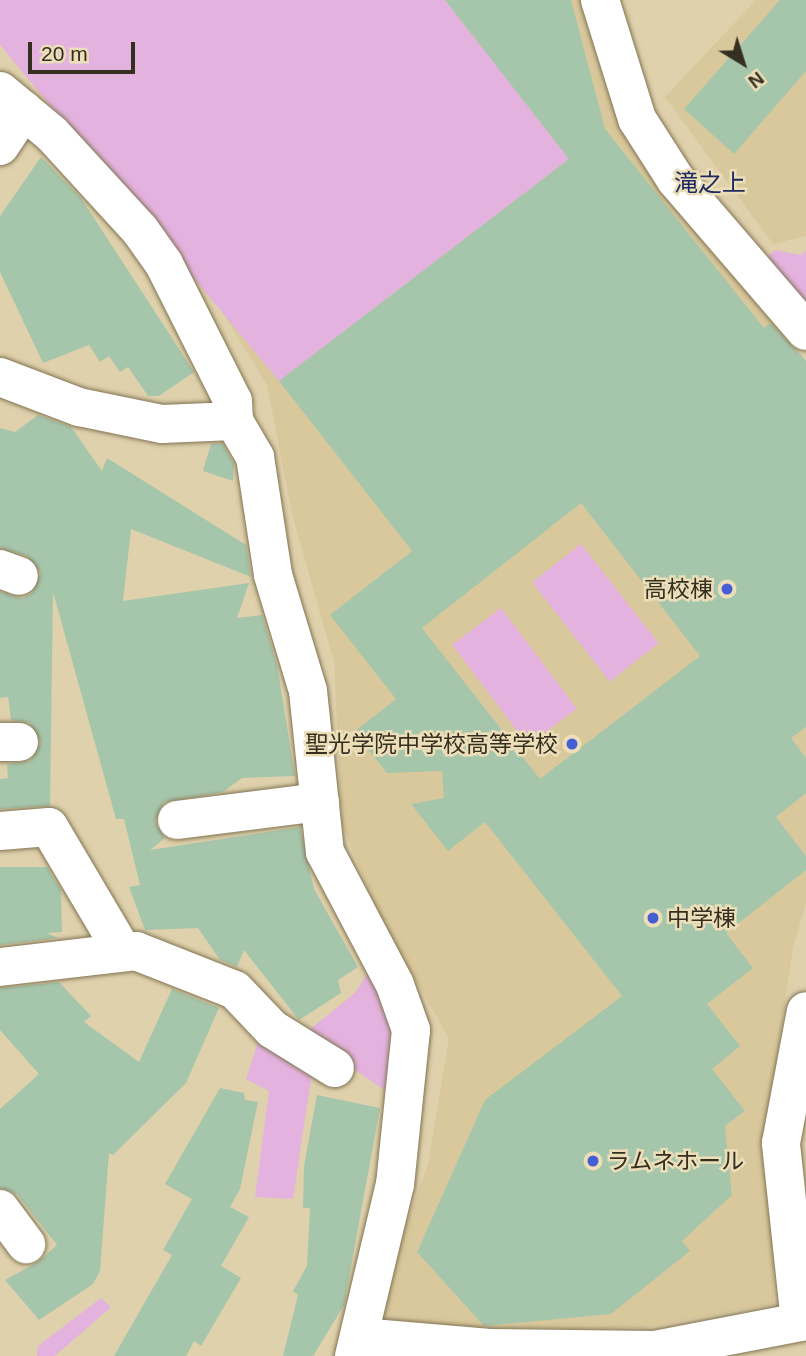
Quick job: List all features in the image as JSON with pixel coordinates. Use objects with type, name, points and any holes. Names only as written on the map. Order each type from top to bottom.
[{"type":"street","points":[[600,0],[637,119],[676,180],[806,331]]},
{"type":"street","points":[[0,146],[12,101],[108,195],[164,264],[233,401],[234,421],[255,457],[273,575],[308,691],[325,852],[395,985],[411,1030],[395,1184],[357,1346],[643,1353],[800,1322],[782,1143],[806,1011]]},
{"type":"street","points":[[0,377],[79,407],[162,424],[234,421]]},
{"type":"street","points":[[177,820],[320,802]]},
{"type":"street","points":[[0,831],[49,827],[123,952]]},
{"type":"street","points":[[0,967],[135,951],[235,990],[272,1029],[335,1068]]},
{"type":"street","points":[[782,1143],[791,1153],[806,1242]]},
{"type":"street","points":[[0,1209],[26,1244]]},
{"type":"shaded area","name":"聖光学院中学校高等学校","points":[[0,0],[600,0],[637,119],[806,361],[806,903],[793,947],[767,1128],[773,1191],[774,1304],[642,1328],[380,1327],[397,1248],[428,1164],[449,1038],[382,922],[342,825],[334,662],[293,518],[267,385],[199,274]]},
{"type":"shaded area","points":[[0,0],[445,0],[569,159],[279,381],[0,45]]},
{"type":"shaded area","points":[[756,0],[806,0],[806,236],[773,244],[665,97]]},
{"type":"shaded area","points":[[775,250],[801,255],[806,250],[806,311],[763,261]]},
{"type":"shaded area","points":[[581,544],[659,643],[610,681],[532,582]]},
{"type":"shaded area","points":[[501,608],[577,709],[528,745],[452,645]]},
{"type":"shaded area","points":[[368,972],[384,996],[398,1038],[389,1093],[303,1035],[355,993]]},
{"type":"shaded area","points":[[262,1030],[313,1065],[293,1199],[255,1197],[269,1091],[246,1079]]},
{"type":"shaded area","points":[[101,1298],[111,1307],[55,1356],[37,1356],[38,1346]]},
{"type":"building","points":[[445,0],[571,0],[605,129],[764,328],[770,323],[806,361],[806,727],[791,738],[806,758],[806,793],[776,817],[806,856],[806,870],[726,933],[753,968],[707,1004],[740,1046],[712,1069],[745,1111],[725,1126],[732,1195],[682,1241],[690,1251],[611,1314],[484,1326],[417,1252],[485,1100],[622,996],[485,822],[448,851],[411,804],[444,798],[442,771],[387,773],[354,732],[396,699],[330,615],[412,551],[279,381],[569,159]],"holes":[[[581,503],[700,656],[540,779],[422,628]]]},
{"type":"building","points":[[780,0],[806,0],[806,71],[734,154],[684,109]]},
{"type":"building","points":[[41,157],[81,198],[194,372],[159,396],[148,396],[128,367],[120,372],[109,356],[100,362],[89,345],[43,363],[0,272],[0,216]]},
{"type":"building","points":[[38,415],[71,427],[102,471],[107,458],[246,545],[251,577],[131,529],[123,601],[249,583],[237,618],[262,615],[277,665],[295,776],[242,778],[223,792],[164,802],[155,822],[165,838],[150,850],[300,827],[314,889],[358,967],[338,980],[341,993],[299,1020],[244,950],[237,967],[220,960],[198,928],[145,930],[129,887],[140,885],[124,819],[116,819],[53,592],[50,806],[0,809],[0,779],[8,778],[7,764],[30,761],[41,743],[30,723],[11,720],[8,697],[0,698],[0,592],[22,598],[32,593],[41,573],[27,556],[0,548],[0,428],[15,432]]},
{"type":"building","points":[[222,443],[234,464],[233,481],[203,471],[211,444]]},
{"type":"building","points":[[0,867],[47,867],[61,890],[62,932],[47,933],[58,938],[0,945]]},
{"type":"building","points":[[59,982],[91,1016],[84,1022],[139,1062],[172,989],[219,1008],[186,1083],[113,1155],[109,1153],[100,1271],[93,1284],[39,1320],[5,1280],[38,1262],[57,1245],[17,1194],[0,1188],[0,1109],[39,1074],[0,1030],[0,988]]},
{"type":"building","points":[[220,1088],[244,1093],[245,1100],[258,1102],[240,1189],[230,1207],[249,1217],[221,1266],[241,1278],[201,1346],[194,1341],[186,1356],[114,1356],[172,1255],[163,1250],[192,1199],[165,1184]]},
{"type":"building","points":[[317,1095],[380,1108],[344,1305],[313,1356],[283,1356],[298,1295],[293,1291],[307,1266],[310,1208],[303,1208],[304,1166]]},
{"type":"place","name":"高校棟","points":[[727,589]]},
{"type":"place","name":"聖光学院中学校高等学校","points":[[572,744]]},
{"type":"place","name":"中学棟","points":[[653,918]]},
{"type":"place","name":"ラムネホール","points":[[593,1161]]},
{"type":"district","name":"滝之上","points":[[710,183]]}]
